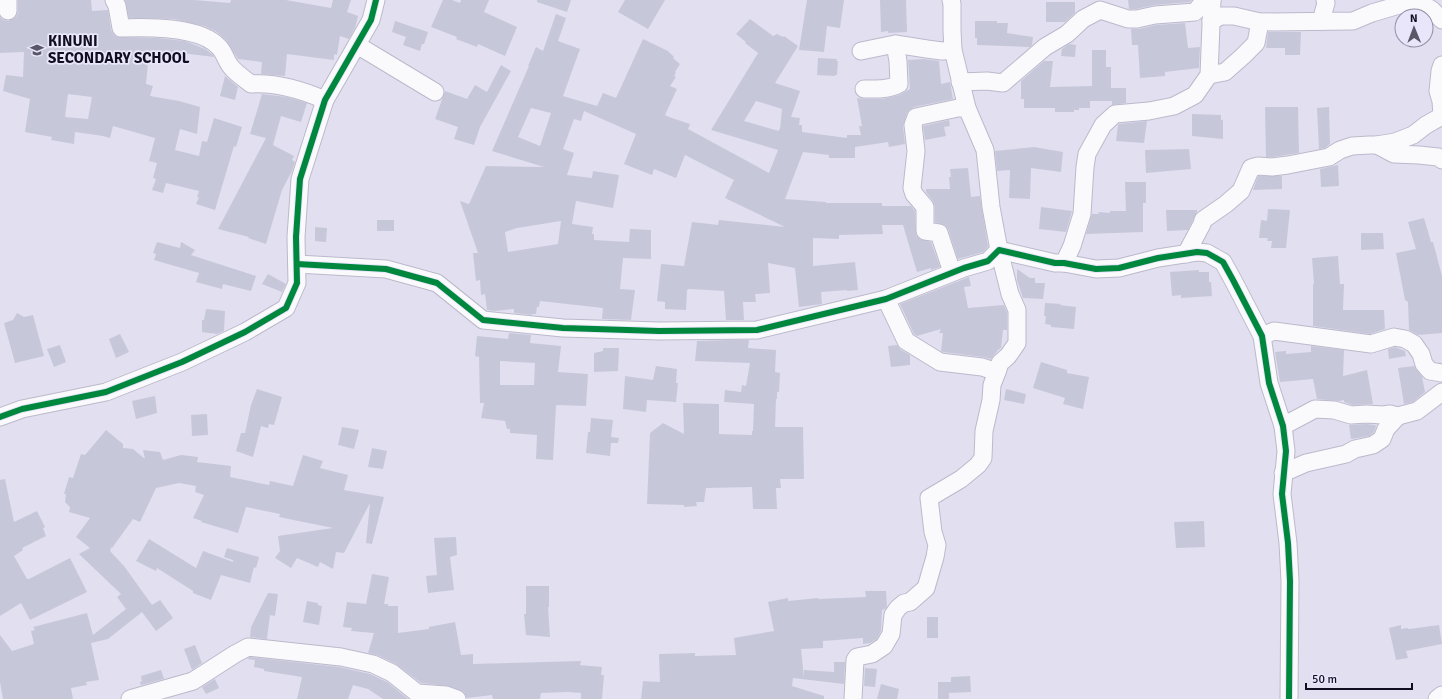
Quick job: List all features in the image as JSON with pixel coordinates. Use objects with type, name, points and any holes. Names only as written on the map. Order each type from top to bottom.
[{"type":"street","points":[[114,0],[118,6],[121,28],[148,27],[182,30],[210,39],[220,48],[231,68],[251,84],[265,83],[284,86],[310,93],[325,100]]},
{"type":"street","points":[[0,417],[22,409],[106,392],[182,362],[245,332],[286,308],[297,283],[296,236],[300,179],[325,100],[371,20],[376,0]]},
{"type":"street","points":[[853,699],[855,660],[857,657],[872,654],[884,646],[890,634],[893,615],[898,608],[904,603],[910,602],[926,588],[937,545],[933,532],[929,498],[961,479],[978,465],[983,458],[984,431],[991,400],[992,385],[1000,364],[1017,343],[1017,310],[1010,294],[999,250],[985,150],[967,108],[953,50],[951,0]]},
{"type":"street","points":[[960,82],[987,81],[1003,83],[1045,47],[1067,34],[1083,19],[1100,10],[1128,20],[1151,16],[1195,12],[1200,6],[1212,0],[1209,74],[1195,95],[1174,106],[1115,114],[1103,125],[1087,154],[1082,214],[1072,246],[1064,263]]},
{"type":"street","points":[[1321,21],[1326,3],[1325,0]]},
{"type":"street","points":[[1211,21],[1221,16],[1234,16],[1260,22],[1353,21],[1372,13],[1413,3],[1421,3],[1432,10],[1442,20]]},
{"type":"street","points":[[1209,74],[1225,72],[1256,44],[1260,22]]},
{"type":"street","points":[[861,51],[895,44],[927,50],[953,50]]},
{"type":"street","points":[[864,90],[883,89],[894,87],[899,84],[898,61],[895,44]]},
{"type":"street","points":[[357,45],[435,92]]},
{"type":"street","points":[[1186,254],[1203,220],[1226,204],[1241,191],[1251,168],[1258,166],[1272,167],[1288,165],[1329,157],[1340,150],[1352,146],[1377,146],[1395,142],[1413,136],[1426,125],[1442,116],[1441,100],[1438,91],[1442,65]]},
{"type":"street","points":[[952,272],[939,233],[926,231],[925,207],[914,194],[912,188],[916,151],[913,125],[916,117],[958,108],[967,108]]},
{"type":"street","points":[[1377,146],[1394,154],[1438,157],[1442,160]]},
{"type":"street","points":[[297,264],[386,269],[437,283],[483,320],[564,328],[757,330],[886,299],[952,272],[988,262],[999,250]]},
{"type":"street","points":[[999,250],[1055,263],[1064,263],[1096,269],[1118,268],[1158,258],[1197,252],[1207,253],[1223,262],[1262,336],[1269,383],[1283,426],[1286,451],[1282,494],[1288,543],[1290,581],[1289,699]]},
{"type":"street","points":[[886,299],[906,341],[940,362],[982,367],[997,372]]},
{"type":"street","points":[[1262,336],[1274,331],[1371,344],[1394,337],[1405,339],[1414,344],[1421,354],[1424,364],[1430,372],[1442,374]]},
{"type":"street","points":[[1283,426],[1316,409],[1334,410],[1351,415],[1390,414],[1398,416],[1417,411],[1442,392]]},
{"type":"street","points":[[1283,473],[1306,463],[1346,454],[1355,449],[1373,445],[1382,439],[1386,429],[1398,416]]},
{"type":"street","points":[[130,699],[193,681],[248,647],[341,658],[373,664],[392,673],[417,692],[446,695],[457,699]]},
{"type":"street","points":[[1437,699],[1442,694]]},
{"type":"building","points":[[18,0],[91,0],[92,11],[108,10],[111,30],[117,37],[158,38],[185,41],[205,49],[212,54],[214,57],[173,52],[172,55],[167,55],[149,52],[146,84],[153,86],[150,96],[179,101],[200,107],[197,134],[180,129],[175,150],[199,156],[202,141],[207,142],[214,118],[242,127],[236,147],[234,146],[215,210],[196,204],[199,197],[197,197],[199,191],[166,183],[163,193],[152,190],[156,179],[153,178],[157,163],[149,161],[155,138],[113,126],[110,138],[75,132],[74,144],[51,140],[52,137],[25,132],[30,99],[3,91],[6,75],[23,77],[24,52],[0,53],[0,17],[3,20],[8,21],[17,16]],"holes":[[[68,94],[92,97],[88,119],[65,117]]]},
{"type":"building","points":[[125,0],[194,0],[230,3],[231,0],[286,0],[331,8],[333,0],[351,0],[347,12],[358,16],[355,28],[349,39],[340,36],[337,55],[334,54],[334,60],[287,54],[285,76],[261,74],[262,62],[238,59],[226,40],[217,32],[204,26],[174,19],[129,18]]},
{"type":"building","points":[[443,0],[452,0],[460,3],[461,0],[489,0],[484,12],[517,27],[505,56],[478,44],[477,47],[456,39],[457,37],[431,27]]},
{"type":"building","points":[[537,0],[571,0],[567,12],[537,2]]},
{"type":"building","points":[[625,0],[665,0],[648,29],[618,12]]},
{"type":"building","points":[[807,0],[844,0],[840,28],[827,26],[824,52],[799,50]]},
{"type":"building","points":[[880,0],[906,0],[907,32],[881,32]]},
{"type":"building","points":[[1128,0],[1192,0],[1190,2],[1129,9]]},
{"type":"building","points":[[1046,2],[1075,2],[1075,13],[1065,22],[1046,22]]},
{"type":"building","points":[[556,14],[566,18],[558,41],[580,49],[563,96],[597,106],[603,93],[616,98],[643,39],[668,51],[680,64],[675,72],[676,73],[674,76],[676,77],[670,86],[677,89],[665,115],[690,124],[688,129],[769,173],[778,150],[711,130],[758,53],[736,34],[750,19],[773,36],[777,34],[783,37],[784,36],[798,46],[775,83],[800,91],[791,117],[800,118],[799,125],[802,125],[802,132],[847,138],[847,135],[861,135],[859,126],[862,126],[857,98],[882,99],[899,95],[910,89],[908,60],[924,59],[939,61],[941,84],[950,82],[953,99],[914,107],[909,110],[903,126],[905,144],[889,147],[888,142],[855,147],[855,158],[829,158],[829,155],[803,152],[785,199],[826,203],[882,203],[882,206],[911,206],[915,211],[916,235],[920,239],[931,242],[940,267],[917,272],[903,225],[882,225],[883,234],[839,235],[839,239],[813,238],[813,266],[855,262],[858,290],[821,292],[822,304],[799,307],[795,268],[768,263],[770,293],[755,294],[756,302],[743,302],[744,320],[726,320],[724,291],[689,289],[687,290],[686,310],[665,309],[665,302],[657,301],[661,264],[684,266],[692,222],[718,225],[719,220],[785,227],[725,198],[734,180],[685,155],[676,178],[654,169],[652,175],[624,164],[636,134],[584,111],[581,121],[574,119],[563,149],[574,153],[567,175],[592,178],[593,171],[619,175],[613,208],[576,201],[572,224],[593,227],[592,234],[594,234],[594,240],[629,242],[630,229],[651,230],[651,259],[623,258],[620,289],[635,290],[631,320],[602,319],[603,308],[540,301],[536,314],[532,315],[514,313],[514,309],[494,311],[487,310],[485,294],[481,295],[480,280],[476,281],[473,253],[478,253],[460,201],[469,204],[486,166],[544,167],[492,151],[536,47],[543,51]],"holes":[[[756,101],[782,109],[779,131],[744,121]],[[531,108],[551,113],[540,146],[518,137]],[[561,221],[558,244],[508,252],[505,232],[517,228]]]},
{"type":"building","points":[[395,21],[428,32],[420,51],[403,45],[406,37],[392,32]]},
{"type":"building","points":[[975,21],[997,21],[997,23],[1008,23],[1007,33],[1033,37],[1032,45],[1030,47],[977,45],[977,38],[975,38]]},
{"type":"building","points":[[1185,23],[1188,48],[1200,47],[1199,68],[1165,72],[1165,76],[1140,78],[1138,45],[1132,45],[1131,29],[1139,29],[1156,25]]},
{"type":"building","points":[[1268,32],[1301,32],[1300,55],[1285,55],[1285,48],[1266,48]]},
{"type":"building","points":[[1069,44],[1076,45],[1075,57],[1061,56],[1062,49]]},
{"type":"building","points":[[1092,50],[1106,50],[1106,67],[1111,67],[1111,88],[1126,88],[1126,103],[1112,105],[1112,101],[1090,101],[1090,108],[1079,108],[1079,110],[1074,110],[1074,112],[1055,112],[1055,108],[1024,108],[1024,99],[1021,99],[1021,81],[1044,61],[1053,61],[1050,87],[1092,86]]},
{"type":"building","points":[[818,58],[837,59],[837,75],[817,75]]},
{"type":"building","points":[[501,65],[511,71],[480,127],[474,145],[454,139],[458,127],[435,119],[445,91],[467,99],[475,85],[487,92]]},
{"type":"building","points":[[225,76],[238,87],[235,100],[220,96]]},
{"type":"building","points":[[262,94],[287,97],[307,103],[301,122],[281,116],[273,145],[294,156],[292,160],[295,162],[282,190],[266,244],[248,238],[249,237],[218,229],[266,138],[250,134]]},
{"type":"building","points":[[1265,107],[1298,107],[1299,153],[1266,157]]},
{"type":"building","points":[[1329,107],[1330,144],[1325,148],[1319,149],[1317,108]]},
{"type":"building","points":[[1192,114],[1221,115],[1221,120],[1223,120],[1223,139],[1192,136]]},
{"type":"building","points":[[949,120],[950,126],[944,127],[946,136],[925,140],[923,126]]},
{"type":"building","points":[[1147,121],[1144,143],[1116,141],[1119,124]]},
{"type":"building","points":[[1034,147],[1063,152],[1061,172],[1031,168],[1030,199],[1009,198],[1010,170],[997,171],[995,151]]},
{"type":"building","points":[[1189,149],[1191,169],[1146,173],[1145,150]]},
{"type":"building","points":[[1338,165],[1339,186],[1321,187],[1320,169]]},
{"type":"building","points":[[968,168],[971,197],[980,196],[988,247],[983,252],[958,259],[948,229],[945,225],[935,222],[935,206],[926,192],[926,189],[950,189],[950,169]]},
{"type":"building","points":[[1258,176],[1282,176],[1282,189],[1253,190]]},
{"type":"building","points":[[1125,182],[1146,182],[1146,203],[1143,203],[1143,232],[1086,234],[1092,214],[1099,214],[1098,212],[1110,213],[1110,211],[1126,211]]},
{"type":"building","points":[[1041,207],[1072,211],[1066,232],[1039,229]]},
{"type":"building","points":[[1268,209],[1290,210],[1286,248],[1271,248],[1272,241],[1267,241],[1268,238],[1259,238],[1261,220],[1267,221]]},
{"type":"building","points":[[1166,210],[1197,210],[1197,212],[1188,230],[1167,231]]},
{"type":"building","points":[[1424,218],[1431,242],[1433,242],[1442,276],[1442,333],[1418,335],[1409,330],[1408,302],[1405,300],[1396,253],[1416,249],[1408,222]]},
{"type":"building","points":[[377,220],[394,220],[394,231],[377,231]]},
{"type":"building","points":[[315,227],[327,228],[326,242],[315,241]]},
{"type":"building","points":[[1361,233],[1383,233],[1384,249],[1361,250]]},
{"type":"building","points":[[157,242],[180,248],[181,242],[195,250],[191,255],[256,276],[251,291],[223,284],[222,289],[196,282],[199,273],[154,260],[156,254],[153,253]]},
{"type":"building","points":[[1338,256],[1340,284],[1344,284],[1343,310],[1384,310],[1385,329],[1370,334],[1313,326],[1314,284],[1312,258]]},
{"type":"building","points":[[1017,269],[1030,278],[1035,278],[1035,283],[1045,283],[1043,299],[1023,298],[1017,280]]},
{"type":"building","points":[[1199,270],[1199,272],[1209,272],[1209,282],[1211,282],[1212,296],[1181,298],[1181,295],[1172,296],[1170,272]]},
{"type":"building","points":[[268,274],[286,284],[282,292],[262,284]]},
{"type":"building","points":[[969,277],[971,286],[964,287],[968,308],[1004,305],[1007,312],[1007,330],[1003,330],[1001,348],[991,359],[941,351],[943,333],[939,333],[941,329],[917,336],[914,334],[900,304]]},
{"type":"building","points":[[1045,303],[1076,307],[1074,329],[1051,327],[1051,325],[1045,324]]},
{"type":"building","points":[[206,309],[225,311],[224,331],[217,334],[202,332],[202,320],[204,320]]},
{"type":"building","points":[[17,313],[24,317],[33,315],[44,356],[15,363],[4,323],[13,320]]},
{"type":"building","points":[[509,333],[531,335],[530,343],[561,346],[558,372],[588,374],[586,406],[556,406],[553,460],[536,459],[537,435],[510,433],[510,429],[507,429],[505,421],[481,418],[484,403],[480,403],[479,357],[475,356],[477,336],[508,339]],"holes":[[[500,361],[535,363],[534,385],[500,385]]]},
{"type":"building","points":[[120,334],[129,352],[116,358],[109,339]]},
{"type":"building","points":[[749,340],[748,348],[776,350],[775,372],[780,373],[779,392],[777,392],[776,399],[775,427],[803,427],[804,479],[780,479],[781,488],[776,488],[777,509],[753,509],[752,487],[706,488],[704,502],[696,502],[697,506],[684,507],[684,505],[647,504],[650,433],[663,423],[684,434],[683,403],[719,404],[719,434],[752,435],[754,404],[724,402],[725,390],[741,392],[742,385],[746,386],[750,363],[695,361],[697,341]]},
{"type":"building","points":[[60,345],[66,362],[54,367],[47,349]]},
{"type":"building","points":[[897,345],[901,350],[910,355],[910,365],[891,367],[888,346]]},
{"type":"building","points":[[1311,346],[1344,350],[1343,376],[1367,370],[1373,404],[1352,405],[1344,402],[1344,400],[1317,399],[1313,379],[1280,382],[1275,352],[1286,351],[1286,354],[1311,352]]},
{"type":"building","points":[[1395,347],[1405,351],[1406,356],[1389,359],[1388,349]]},
{"type":"building","points":[[603,348],[619,348],[618,371],[594,372],[594,353],[603,351]]},
{"type":"building","points":[[1041,362],[1067,370],[1067,373],[1089,377],[1083,409],[1063,404],[1065,398],[1033,388]]},
{"type":"building","points":[[656,366],[677,369],[676,383],[678,383],[676,402],[647,400],[646,412],[623,409],[625,376],[653,380]]},
{"type":"building","points":[[1414,366],[1422,377],[1425,392],[1413,402],[1404,404],[1398,368]]},
{"type":"building","points":[[257,389],[282,397],[274,425],[269,424],[268,428],[261,426],[253,457],[236,451],[241,433],[245,433],[251,405]]},
{"type":"building","points":[[1006,389],[1026,394],[1024,404],[1004,400]]},
{"type":"building","points":[[155,396],[157,413],[136,419],[132,401]]},
{"type":"building","points":[[207,414],[208,435],[192,436],[191,415]]},
{"type":"building","points":[[591,418],[613,420],[611,437],[619,438],[618,443],[611,443],[610,456],[586,453]]},
{"type":"building","points":[[1349,425],[1375,425],[1376,427],[1374,432],[1369,436],[1351,439]]},
{"type":"building","points":[[342,427],[359,430],[354,449],[338,445]]},
{"type":"building","points":[[106,430],[123,444],[123,448],[133,449],[145,459],[143,450],[160,452],[163,460],[181,455],[198,457],[197,462],[231,466],[230,477],[269,485],[270,481],[293,486],[303,455],[323,461],[320,468],[348,475],[344,490],[384,497],[372,544],[366,543],[370,503],[344,553],[336,552],[333,569],[320,562],[318,567],[297,558],[291,568],[275,558],[280,551],[278,536],[333,528],[279,517],[280,514],[246,507],[238,533],[201,522],[202,521],[193,518],[204,495],[195,492],[196,486],[179,483],[156,488],[140,522],[133,519],[112,548],[110,547],[110,551],[124,566],[152,605],[160,600],[173,618],[156,631],[142,612],[108,639],[91,643],[99,680],[86,682],[87,685],[71,688],[73,699],[3,699],[0,682],[0,635],[12,651],[34,644],[31,631],[35,630],[33,627],[87,613],[93,635],[126,609],[117,597],[121,594],[79,554],[90,548],[76,537],[90,518],[69,512],[70,507],[65,502],[66,494],[64,494],[69,477],[73,478],[81,454],[85,455]]},
{"type":"building","points":[[372,448],[387,451],[383,469],[368,467]]},
{"type":"building","points":[[5,479],[14,522],[37,511],[45,527],[43,528],[46,536],[22,548],[23,550],[14,556],[27,579],[70,558],[87,592],[30,620],[21,603],[0,616],[0,480]]},
{"type":"building","points":[[1204,521],[1205,547],[1176,548],[1174,522]]},
{"type":"building","points":[[456,537],[457,555],[450,557],[454,590],[428,593],[426,576],[437,575],[434,538]]},
{"type":"building","points":[[149,539],[196,568],[203,551],[233,562],[233,560],[224,557],[227,548],[259,557],[256,568],[254,567],[250,583],[221,575],[211,600],[193,593],[193,591],[157,568],[156,571],[136,561]]},
{"type":"building","points":[[372,574],[389,577],[384,604],[388,604],[388,606],[398,606],[398,633],[429,629],[429,627],[455,622],[461,655],[473,654],[473,664],[581,661],[580,665],[602,667],[601,675],[604,675],[602,699],[581,699],[581,693],[568,692],[541,693],[540,699],[493,699],[492,695],[467,698],[464,692],[449,686],[421,683],[396,664],[377,655],[368,653],[374,633],[351,631],[352,628],[343,627],[347,602],[366,604]]},
{"type":"building","points":[[526,586],[549,586],[548,607],[550,637],[526,635],[524,614],[526,614]]},
{"type":"building","points":[[865,591],[886,591],[887,607],[882,610],[881,631],[877,639],[870,643],[863,644],[863,638],[823,641],[823,648],[801,649],[804,678],[804,670],[834,672],[834,662],[845,662],[844,684],[793,678],[792,686],[824,696],[824,699],[641,699],[643,681],[660,682],[659,654],[695,653],[695,656],[736,655],[734,638],[774,631],[768,602],[788,598],[788,601],[818,598],[866,597]]},
{"type":"building","points":[[268,593],[278,594],[275,616],[270,615],[267,639],[272,640],[250,637],[251,627]]},
{"type":"building","points":[[307,601],[318,603],[318,605],[322,606],[319,625],[303,622]]},
{"type":"building","points":[[927,617],[938,617],[938,638],[927,638]]},
{"type":"building","points":[[1401,625],[1401,629],[1409,629],[1439,625],[1442,644],[1406,651],[1408,658],[1396,660],[1389,628]]},
{"type":"building","points":[[195,645],[202,663],[192,670],[184,649]]},
{"type":"building","points":[[250,657],[339,667],[370,674],[387,682],[408,699],[383,699],[368,689],[353,685],[348,699],[297,699],[302,677],[264,671],[264,669],[254,667],[255,660],[247,659]]},
{"type":"building","points":[[865,668],[877,669],[875,687],[864,686]]},
{"type":"building","points":[[161,670],[164,679],[141,685],[141,676]]},
{"type":"building","points":[[970,676],[971,692],[949,693],[949,699],[938,699],[938,682],[951,682],[951,677]]},
{"type":"building","points":[[215,679],[219,688],[206,694],[202,687]]},
{"type":"building","points":[[881,684],[899,689],[897,699],[877,699]]},
{"type":"cycle path","points":[[0,417],[22,409],[106,392],[182,362],[245,332],[286,308],[297,283],[296,237],[300,179],[325,100],[371,20],[376,0]]},
{"type":"cycle path","points":[[297,264],[386,269],[437,283],[483,320],[563,328],[659,331],[757,330],[886,299],[964,268],[988,261],[999,250],[1055,263],[1064,263],[1096,269],[1119,268],[1158,258],[1197,252],[1207,253],[1223,262],[1262,336],[1269,383],[1283,426],[1286,451],[1282,494],[1288,543],[1290,581],[1289,699]]},
{"type":"place","name":"KINUNI SECONDARY SCHOOL","points":[[37,50]]}]
